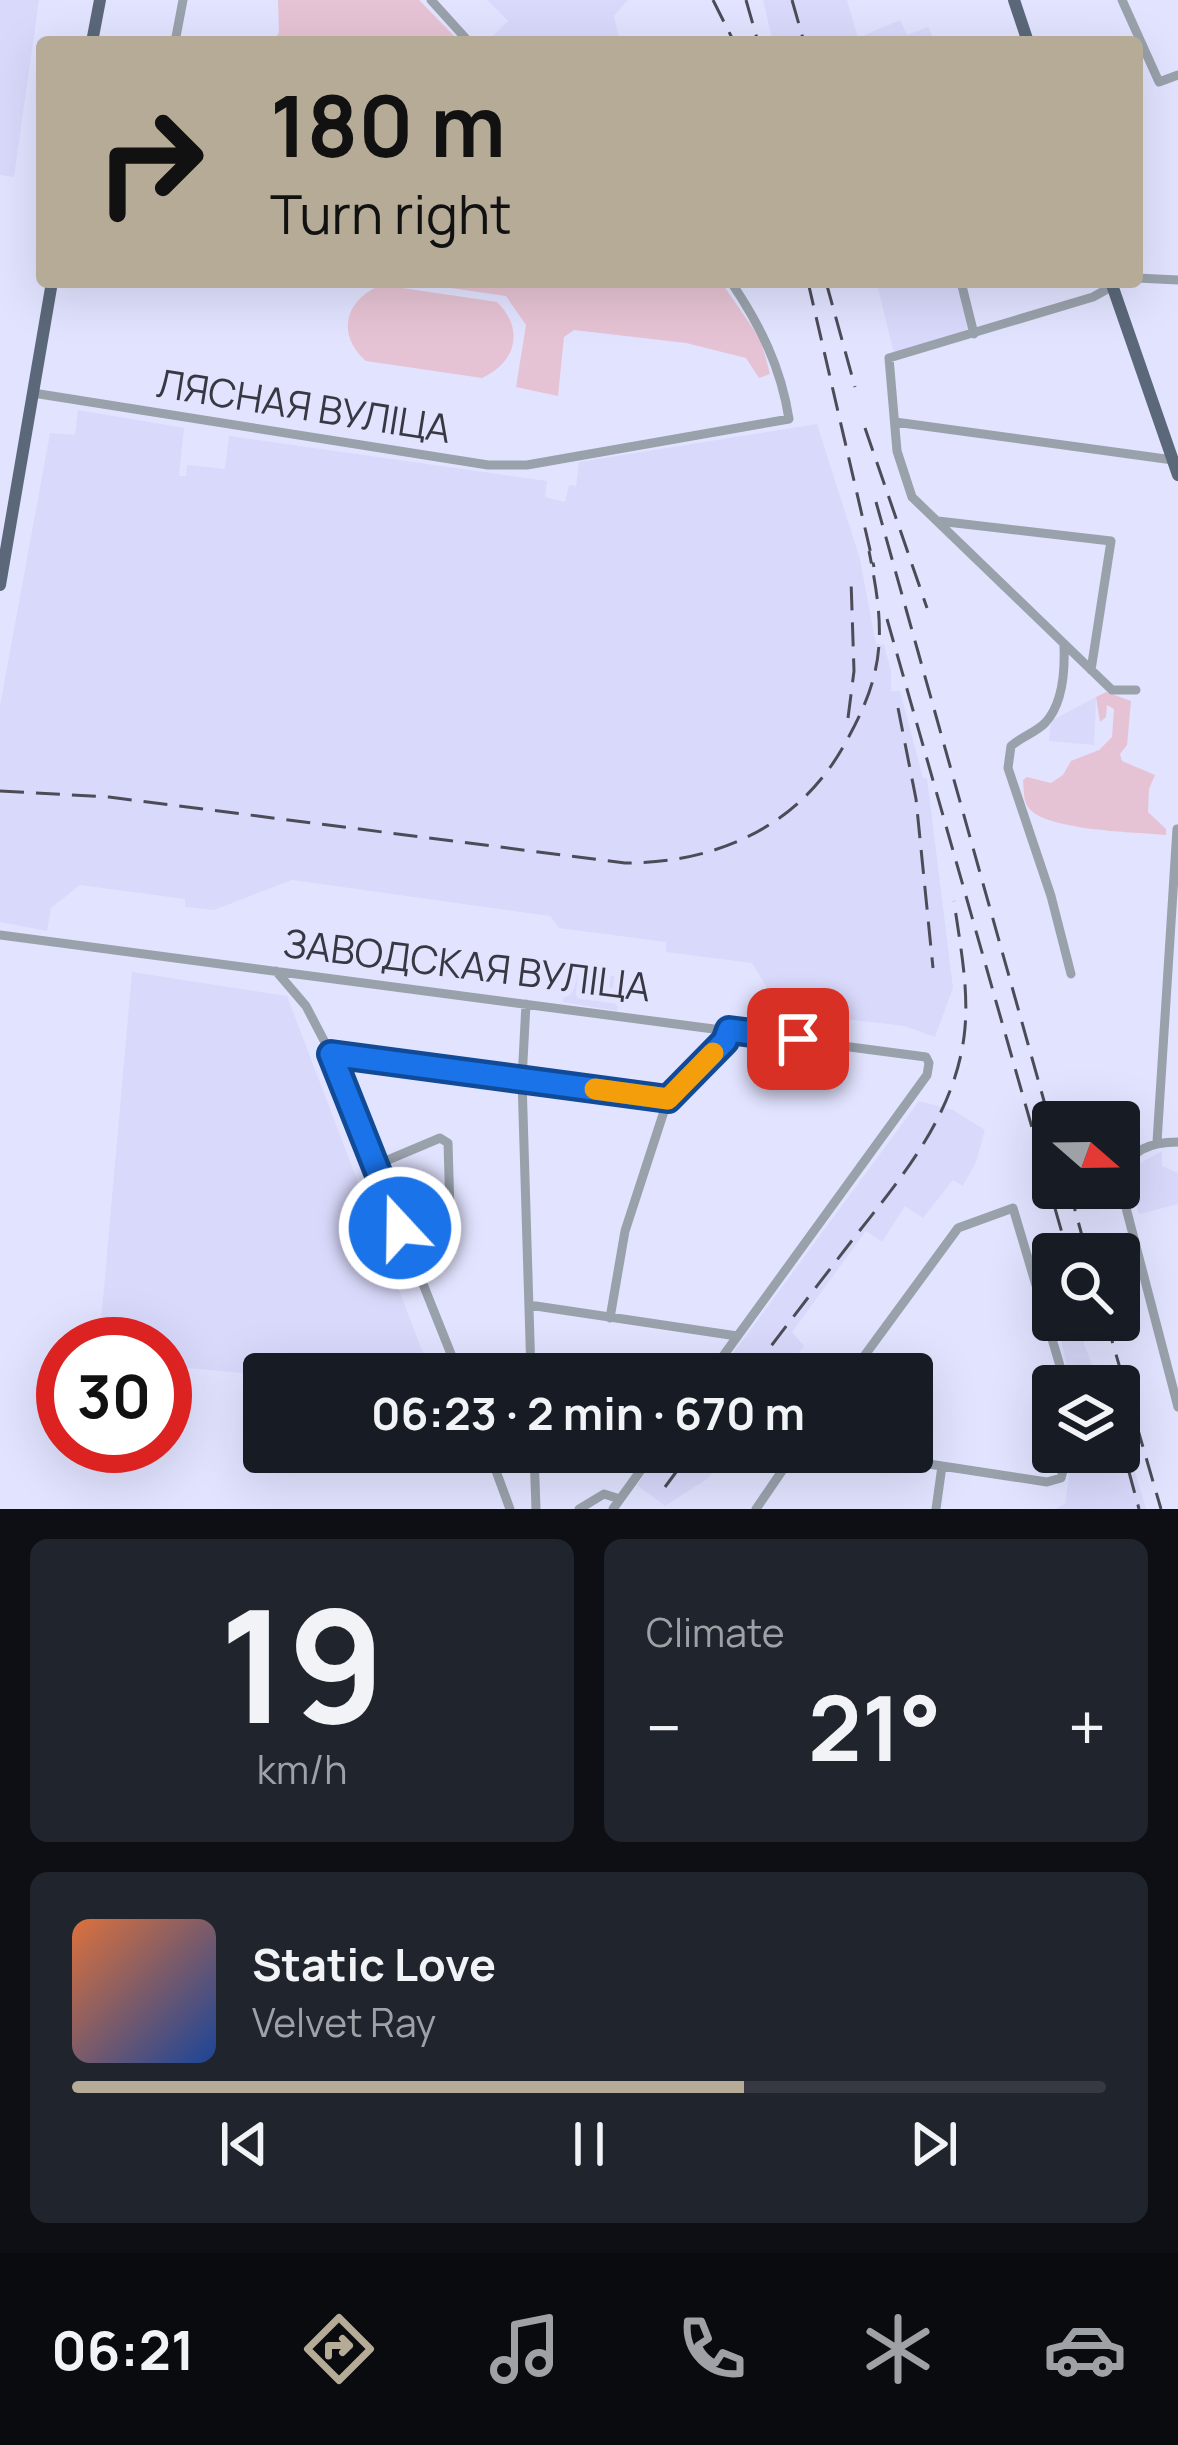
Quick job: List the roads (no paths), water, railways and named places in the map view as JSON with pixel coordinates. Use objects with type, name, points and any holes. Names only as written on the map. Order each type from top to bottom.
[{"type":"main road","points":[[93,36],[100,0]]},
{"type":"main road","points":[[1014,0],[1026,36]]},
{"type":"main road","points":[[0,584],[51,288]]},
{"type":"main road","points":[[1116,288],[1178,475]]},
{"type":"street","points":[[176,36],[183,0]]},
{"type":"street","points":[[431,0],[464,36]]},
{"type":"street","points":[[1122,0],[1138,36]]},
{"type":"street","points":[[1143,47],[1159,82],[1178,75]]},
{"type":"street","points":[[1143,278],[1178,280]]},
{"type":"street","name":"ЛЯСНАЯ ВУЛІЦА","points":[[33,393],[488,465],[527,466],[789,419],[784,383],[770,347],[734,288]]},
{"type":"street","points":[[962,288],[974,334]]},
{"type":"street","points":[[1106,288],[1093,297],[889,358],[897,451],[912,497],[1112,690],[1136,691]]},
{"type":"street","points":[[895,422],[1176,461]]},
{"type":"street","points":[[938,521],[1111,541],[1091,670]]},
{"type":"street","points":[[1064,646],[1065,665],[1055,708],[1040,728],[1011,746],[1008,768],[1072,974]]},
{"type":"street","points":[[1156,1142],[1178,829]]},
{"type":"street","name":"ЗАВОДСКАЯ ВУЛІЦА","points":[[0,935],[926,1057],[926,1075],[737,1336]]},
{"type":"street","points":[[276,970],[301,998],[331,1054],[451,1353]]},
{"type":"street","points":[[301,998],[304,974]]},
{"type":"street","points":[[526,1004],[522,1079],[530,1353]]},
{"type":"street","points":[[610,1318],[625,1231],[668,1099],[725,1041],[729,1030]]},
{"type":"street","points":[[331,1054],[668,1099]]},
{"type":"street","points":[[376,1165],[440,1138],[448,1143],[453,1237],[449,1247],[413,1260]]},
{"type":"street","points":[[1140,1151],[1156,1142],[1178,1142]]},
{"type":"street","points":[[866,1353],[958,1228],[1013,1208],[1060,1365]]},
{"type":"street","points":[[1127,1209],[1178,1407]]},
{"type":"street","points":[[529,1305],[737,1336],[725,1353]]},
{"type":"street","points":[[1165,1356],[1178,1353]]},
{"type":"street","points":[[933,1465],[1053,1482],[1062,1473]]},
{"type":"street","points":[[936,1509],[942,1466]]},
{"type":"street","points":[[496,1473],[510,1509]]},
{"type":"street","points":[[535,1473],[536,1509]]},
{"type":"street","points":[[578,1509],[604,1494],[617,1504],[639,1473]]},
{"type":"street","points":[[755,1509],[780,1473]]},
{"type":"railway","points":[[713,0],[731,36]]},
{"type":"railway","points":[[746,0],[756,36]]},
{"type":"railway","points":[[792,0],[802,36]]},
{"type":"railway","points":[[809,288],[874,567]]},
{"type":"railway","points":[[828,288],[855,387]]},
{"type":"railway","points":[[865,428],[927,608]]},
{"type":"railway","points":[[876,502],[1044,1101]]},
{"type":"railway","points":[[0,791],[109,797],[625,863],[693,856],[754,833],[782,816],[807,795],[847,740],[869,694],[878,657],[878,609],[869,551]]},
{"type":"railway","points":[[848,718],[854,671],[851,580]]},
{"type":"railway","points":[[887,619],[1062,1233]]},
{"type":"railway","points":[[898,708],[916,799],[933,968]]},
{"type":"railway","points":[[766,1353],[905,1172],[948,1095],[966,1020],[954,901]]},
{"type":"railway","points":[[1075,1209],[1081,1233]]},
{"type":"railway","points":[[1112,1341],[1161,1509]]},
{"type":"railway","points":[[665,1487],[675,1473]]},
{"type":"railway","points":[[1129,1473],[1139,1509]]}]
